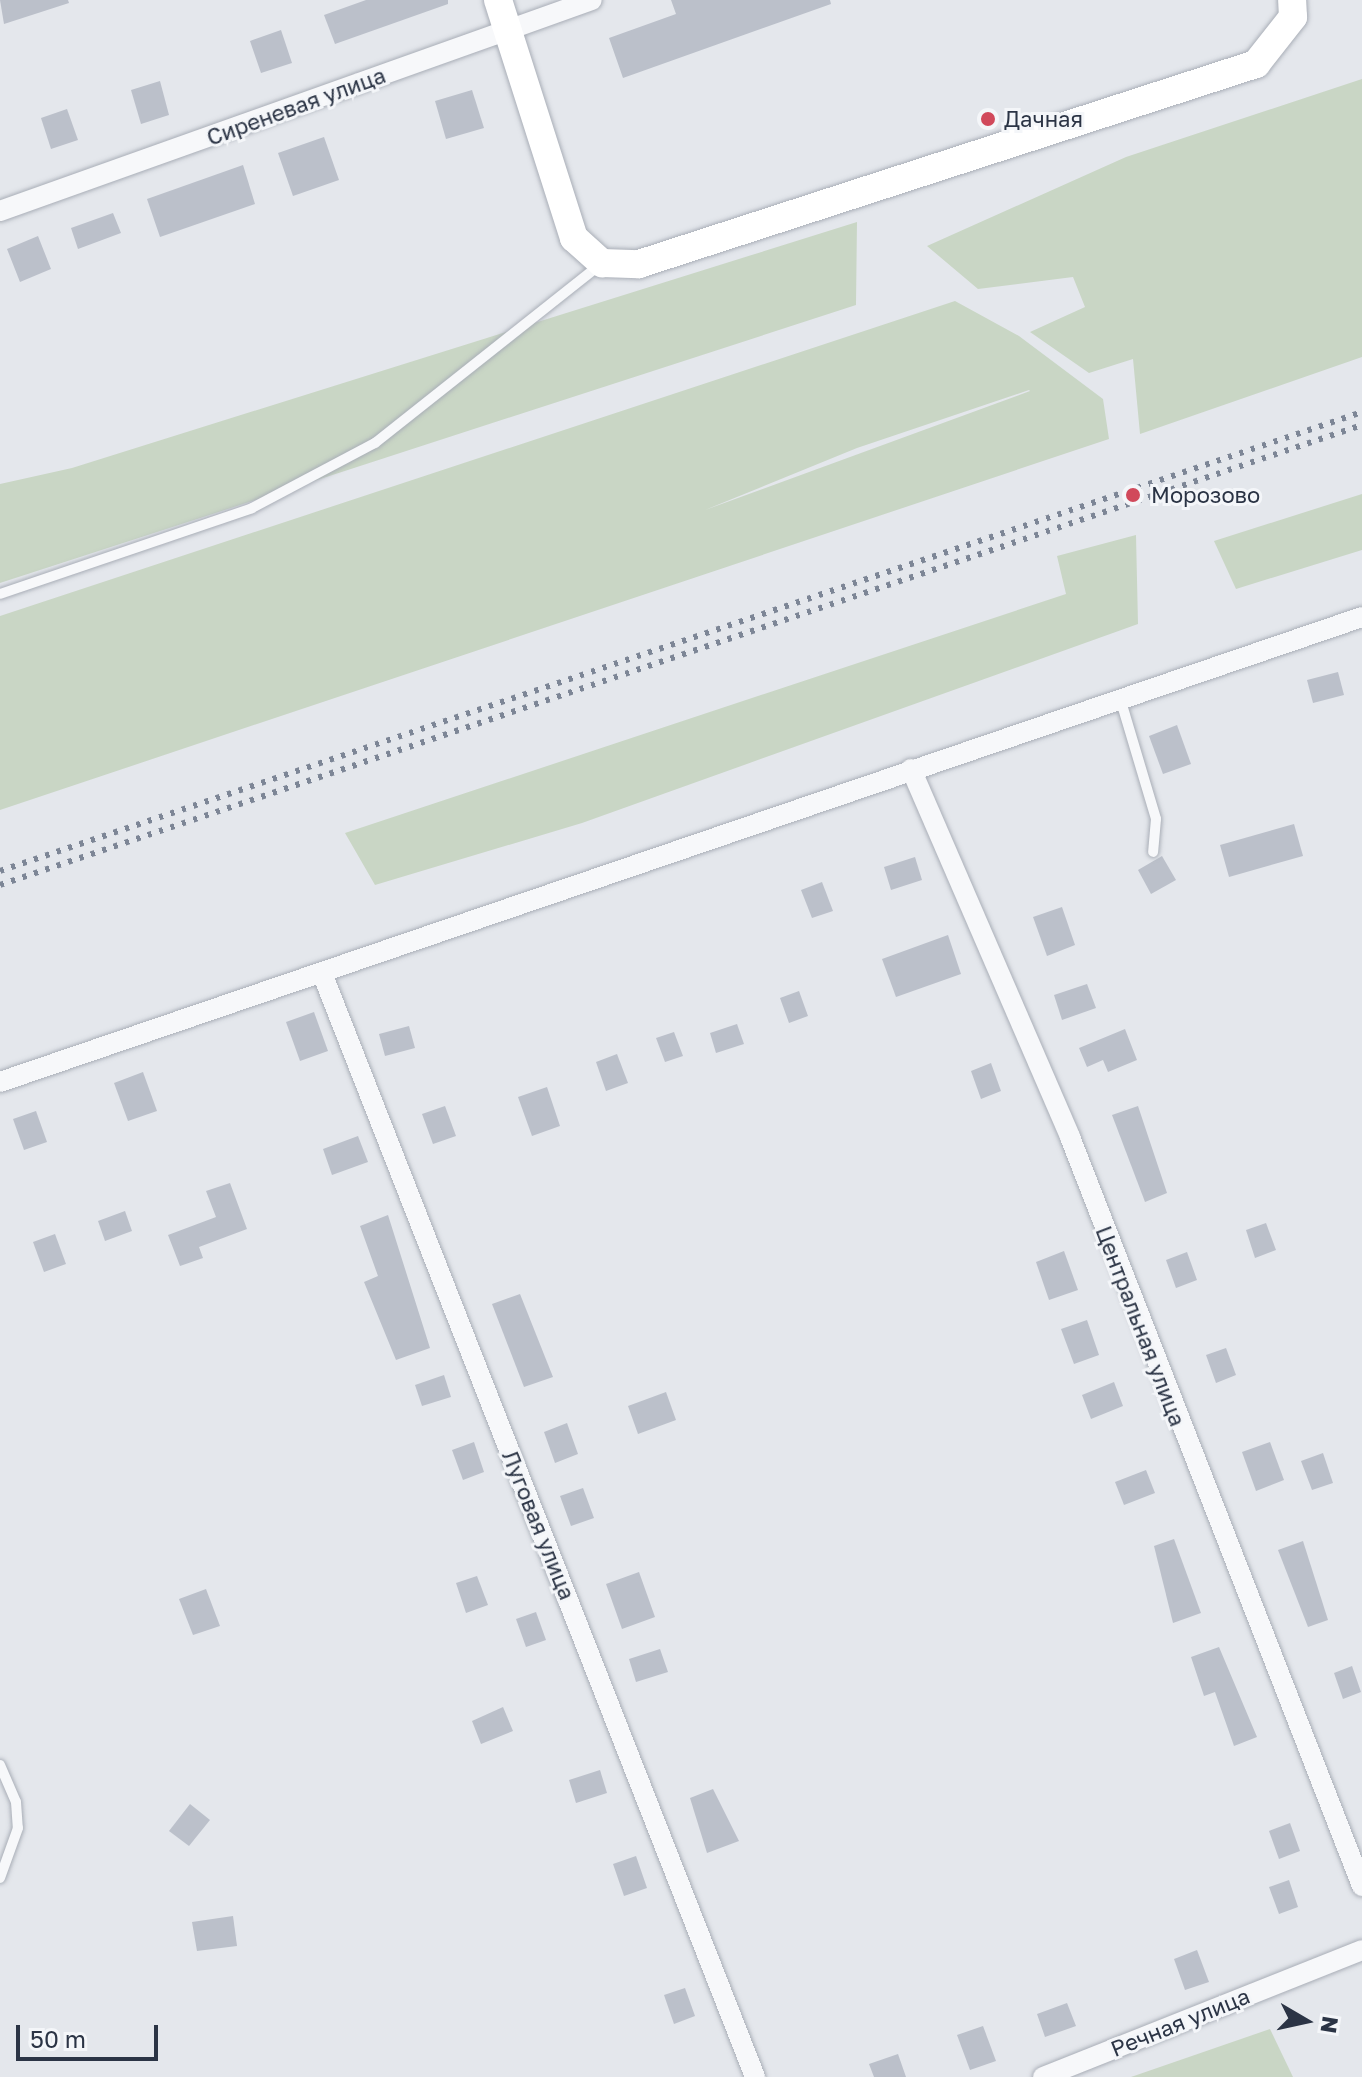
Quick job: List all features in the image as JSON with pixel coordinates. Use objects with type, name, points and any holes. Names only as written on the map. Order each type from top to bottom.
[{"type":"street","points":[[498,0],[574,238],[602,263],[639,264],[1256,64],[1293,17],[1292,0]]},
{"type":"street","name":"Сиреневая улица","points":[[0,211],[592,0]]},
{"type":"street","points":[[0,1082],[1362,617]]},
{"type":"street","name":"Центральная улица","points":[[911,769],[1070,1137],[1362,1886]]},
{"type":"street","name":"Луговая улица","points":[[322,973],[755,2077]]},
{"type":"street","name":"Речная улица","points":[[1043,2077],[1362,1950]]},
{"type":"lane","points":[[0,594],[252,508],[375,443],[602,263]]},
{"type":"lane","points":[[1120,698],[1156,819],[1153,852]]},
{"type":"lane","points":[[0,1765],[16,1802],[18,1828],[0,1878]]},
{"type":"green space","points":[[1362,79],[1362,357],[1140,434],[1133,359],[1089,373],[1030,332],[1085,307],[1073,277],[978,289],[927,246],[1126,157]]},
{"type":"green space","points":[[857,222],[856,305],[0,583],[0,484],[72,468]]},
{"type":"green space","points":[[955,301],[1019,336],[1103,399],[1109,439],[0,810],[0,616]],"holes":[[[1030,391],[705,510],[857,448]]]},
{"type":"green space","points":[[1362,494],[1362,550],[1236,589],[1214,541]]},
{"type":"green space","points":[[1136,535],[1138,624],[582,823],[375,885],[345,833],[1066,594],[1057,556]]},
{"type":"green space","points":[[1270,2029],[1293,2077],[1131,2077]]},
{"type":"building","points":[[0,0],[68,0],[69,3],[4,24]]},
{"type":"building","points":[[366,0],[448,0],[448,4],[335,44],[324,15]]},
{"type":"building","points":[[671,0],[830,0],[831,4],[623,78],[609,38],[676,14]]},
{"type":"building","points":[[281,30],[292,63],[261,73],[250,41]]},
{"type":"building","points":[[160,81],[169,115],[141,124],[131,90]]},
{"type":"building","points":[[472,90],[484,128],[446,139],[435,101]]},
{"type":"building","points":[[67,109],[78,140],[51,149],[41,118]]},
{"type":"building","points":[[324,137],[339,180],[293,196],[278,153]]},
{"type":"building","points":[[243,165],[255,204],[160,237],[147,199]]},
{"type":"building","points":[[113,213],[121,233],[78,249],[71,228]]},
{"type":"building","points":[[38,236],[51,269],[20,282],[7,249]]},
{"type":"building","points":[[1338,672],[1344,695],[1313,703],[1307,680]]},
{"type":"building","points":[[1177,725],[1191,764],[1163,774],[1149,736]]},
{"type":"building","points":[[1294,824],[1303,856],[1229,877],[1220,845]]},
{"type":"building","points":[[1162,856],[1176,880],[1151,894],[1138,870]]},
{"type":"building","points":[[915,857],[922,880],[891,890],[884,867]]},
{"type":"building","points":[[822,882],[833,911],[812,918],[801,890]]},
{"type":"building","points":[[1062,907],[1075,945],[1047,956],[1033,917]]},
{"type":"building","points":[[948,935],[961,974],[896,997],[882,959]]},
{"type":"building","points":[[1087,984],[1096,1008],[1062,1020],[1054,995]]},
{"type":"building","points":[[799,991],[808,1016],[789,1023],[780,998]]},
{"type":"building","points":[[314,1012],[328,1051],[300,1061],[286,1022]]},
{"type":"building","points":[[737,1024],[744,1044],[716,1053],[710,1033]]},
{"type":"building","points":[[409,1026],[415,1048],[385,1056],[379,1034]]},
{"type":"building","points":[[1125,1029],[1137,1060],[1108,1072],[1103,1060],[1087,1067],[1079,1048]]},
{"type":"building","points":[[674,1032],[683,1056],[665,1062],[656,1038]]},
{"type":"building","points":[[617,1054],[628,1083],[606,1091],[596,1062]]},
{"type":"building","points":[[991,1063],[1001,1091],[981,1099],[971,1071]]},
{"type":"building","points":[[143,1072],[157,1111],[128,1121],[114,1083]]},
{"type":"building","points":[[547,1087],[560,1126],[532,1136],[518,1097]]},
{"type":"building","points":[[445,1106],[456,1136],[433,1144],[422,1114]]},
{"type":"building","points":[[1138,1106],[1167,1193],[1145,1202],[1112,1115]]},
{"type":"building","points":[[36,1111],[47,1142],[24,1150],[13,1119]]},
{"type":"building","points":[[358,1136],[368,1162],[332,1175],[323,1149]]},
{"type":"building","points":[[230,1183],[247,1229],[199,1247],[203,1258],[180,1266],[168,1235],[216,1217],[206,1191]]},
{"type":"building","points":[[125,1211],[132,1231],[105,1241],[98,1221]]},
{"type":"building","points":[[388,1215],[430,1348],[396,1360],[364,1282],[378,1276],[360,1226]]},
{"type":"building","points":[[1266,1223],[1276,1250],[1255,1258],[1246,1230]]},
{"type":"building","points":[[55,1234],[66,1264],[44,1272],[33,1242]]},
{"type":"building","points":[[1064,1251],[1078,1290],[1049,1300],[1036,1262]]},
{"type":"building","points":[[1187,1252],[1197,1280],[1176,1288],[1166,1260]]},
{"type":"building","points":[[520,1294],[553,1377],[524,1387],[492,1304]]},
{"type":"building","points":[[1087,1320],[1099,1355],[1074,1364],[1061,1329]]},
{"type":"building","points":[[1226,1348],[1236,1375],[1216,1383],[1206,1355]]},
{"type":"building","points":[[444,1375],[451,1397],[422,1406],[415,1385]]},
{"type":"building","points":[[1114,1382],[1123,1406],[1091,1419],[1082,1395]]},
{"type":"building","points":[[666,1392],[676,1420],[638,1434],[628,1406]]},
{"type":"building","points":[[567,1423],[578,1454],[555,1463],[544,1432]]},
{"type":"building","points":[[474,1442],[484,1472],[463,1480],[452,1450]]},
{"type":"building","points":[[1270,1442],[1284,1480],[1256,1491],[1242,1452]]},
{"type":"building","points":[[1323,1453],[1333,1483],[1312,1490],[1301,1461]]},
{"type":"building","points":[[1146,1470],[1155,1493],[1124,1505],[1115,1482]]},
{"type":"building","points":[[583,1488],[594,1518],[571,1526],[560,1496]]},
{"type":"building","points":[[1174,1539],[1201,1613],[1173,1623],[1154,1546]]},
{"type":"building","points":[[1303,1541],[1328,1620],[1308,1627],[1278,1550]]},
{"type":"building","points":[[639,1572],[655,1617],[622,1629],[606,1584]]},
{"type":"building","points":[[477,1576],[488,1605],[466,1613],[456,1583]]},
{"type":"building","points":[[206,1589],[220,1626],[193,1635],[179,1599]]},
{"type":"building","points":[[536,1612],[546,1640],[526,1647],[516,1619]]},
{"type":"building","points":[[1219,1647],[1257,1737],[1234,1746],[1215,1692],[1204,1696],[1191,1657]]},
{"type":"building","points":[[660,1649],[668,1672],[636,1682],[629,1659]]},
{"type":"building","points":[[1352,1666],[1361,1692],[1343,1699],[1334,1673]]},
{"type":"building","points":[[503,1707],[513,1731],[481,1744],[472,1721]]},
{"type":"building","points":[[600,1770],[607,1793],[576,1803],[569,1780]]},
{"type":"building","points":[[713,1789],[739,1841],[707,1853],[690,1798]]},
{"type":"building","points":[[190,1804],[210,1820],[189,1846],[169,1831]]},
{"type":"building","points":[[1290,1823],[1300,1851],[1279,1859],[1269,1831]]},
{"type":"building","points":[[636,1856],[647,1888],[624,1896],[613,1864]]},
{"type":"building","points":[[1289,1880],[1298,1907],[1279,1914],[1269,1887]]},
{"type":"building","points":[[233,1916],[237,1946],[197,1951],[192,1922]]},
{"type":"building","points":[[1197,1950],[1209,1982],[1185,1990],[1174,1959]]},
{"type":"building","points":[[685,1988],[695,2016],[674,2024],[664,1995]]},
{"type":"building","points":[[1067,2003],[1076,2026],[1045,2037],[1037,2014]]},
{"type":"building","points":[[983,2026],[996,2061],[970,2070],[957,2035]]},
{"type":"building","points":[[898,2054],[906,2077],[874,2077],[869,2064]]},
{"type":"railway","points":[[0,871],[1362,412]]},
{"type":"railway","points":[[0,885],[1362,425]]},
{"type":"place","name":"Дачная","points":[[988,119]]},
{"type":"place","name":"Морозово","points":[[1133,495]]}]
